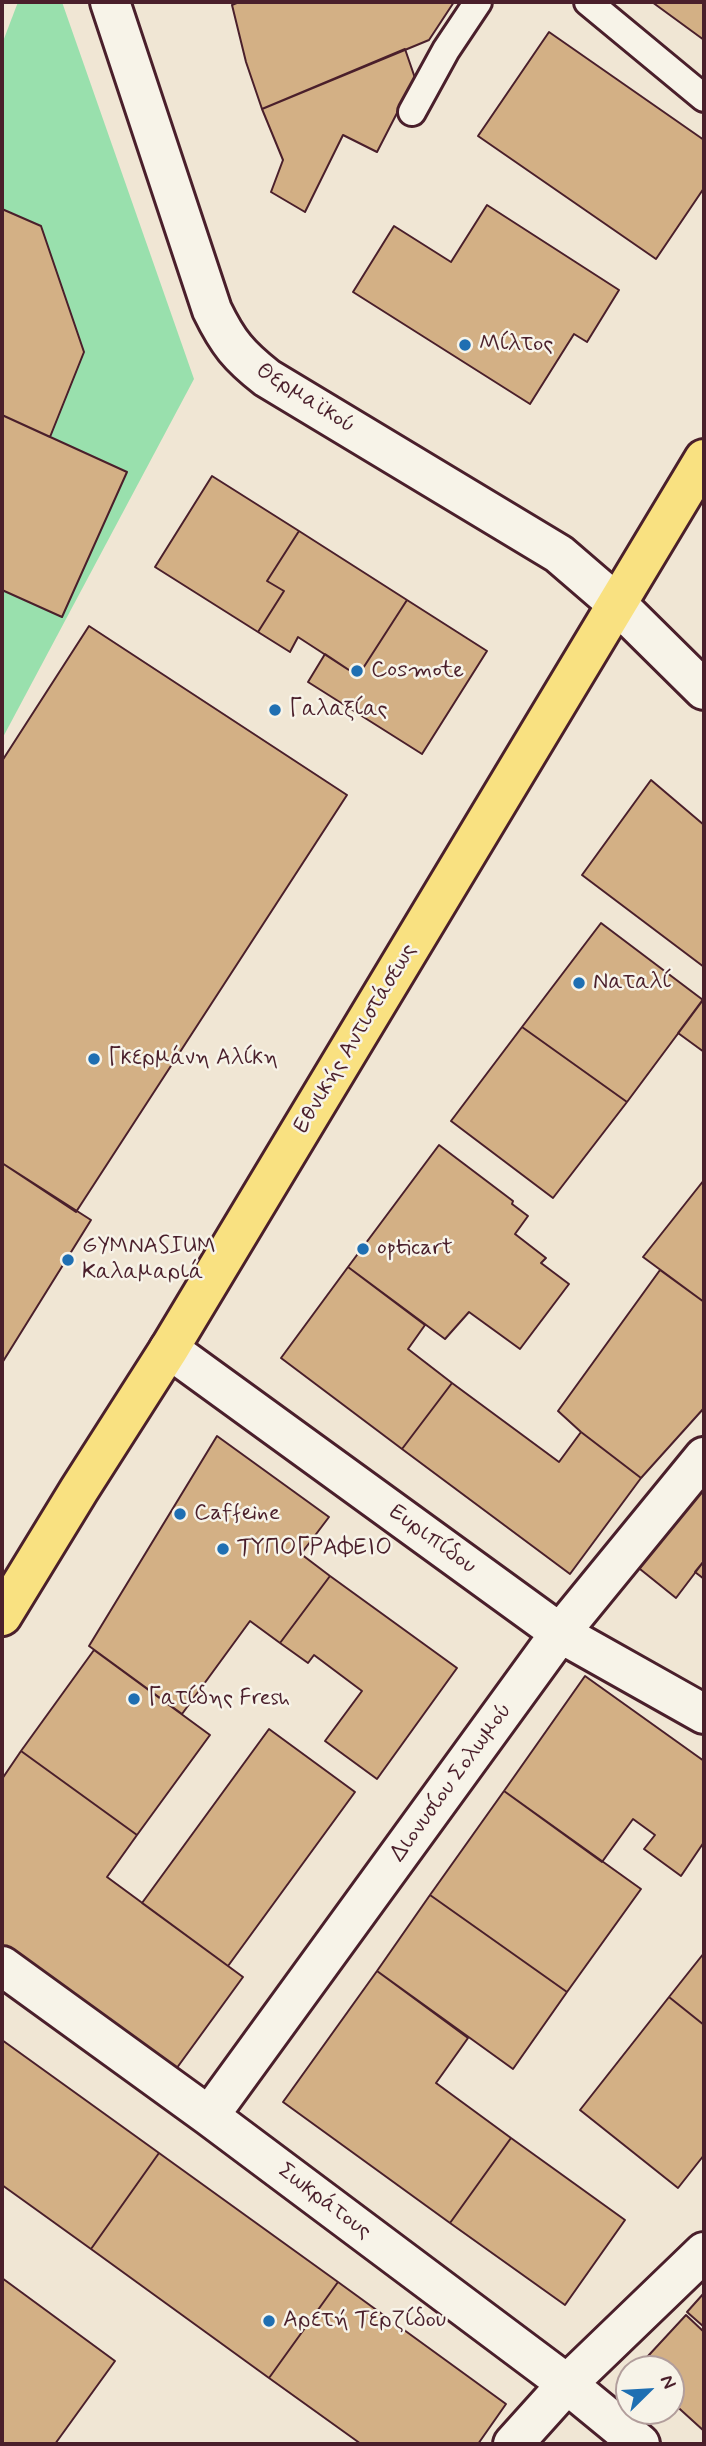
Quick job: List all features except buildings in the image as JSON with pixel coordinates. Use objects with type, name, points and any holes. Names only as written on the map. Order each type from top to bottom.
[{"type":"main road","name":"Εθνικής Αντιστάσεως","points":[[2,1616],[169,1349],[704,459]]},
{"type":"street","name":"Θερμαϊκού","points":[[110,2],[212,310],[224,335],[243,359],[279,385],[559,554],[617,604],[704,690]]},
{"type":"street","name":"Ευριπίδου","points":[[169,1349],[560,1633],[704,1714]]},
{"type":"street","name":"Διονυσίου Σολωμού","points":[[209,2116],[560,1633],[704,1457]]},
{"type":"street","name":"Σωκράτους","points":[[2,1966],[209,2116],[568,2384],[640,2444]]},
{"type":"street","points":[[513,2444],[568,2384],[704,2252]]},
{"type":"lane","points":[[412,112],[446,50],[478,2]]},
{"type":"lane","points":[[588,2],[704,98]]},
{"type":"green space","points":[[18,2],[62,2],[194,379],[2,739],[2,44]]},
{"type":"place","name":"Μίλτος","points":[[465,345]]},
{"type":"place","name":"Cosmote","points":[[357,671]]},
{"type":"place","name":"Γαλαξίας","points":[[275,710]]},
{"type":"place","name":"Ναταλί","points":[[579,983]]},
{"type":"place","name":"Γκερμάνη Αλίκη","points":[[94,1059]]},
{"type":"place","name":"opticart","points":[[363,1249]]},
{"type":"place","name":"GYMNASIUM Καλαμαριά","points":[[68,1260]]},
{"type":"place","name":"Caffeine","points":[[180,1514]]},
{"type":"place","name":"ΤΥΠΟΓΡΑΦΕΙΟ","points":[[223,1549]]},
{"type":"place","name":"Γατίδης Fresh","points":[[134,1699]]},
{"type":"place","name":"Αρετή Τερζίδου","points":[[269,2321]]}]
